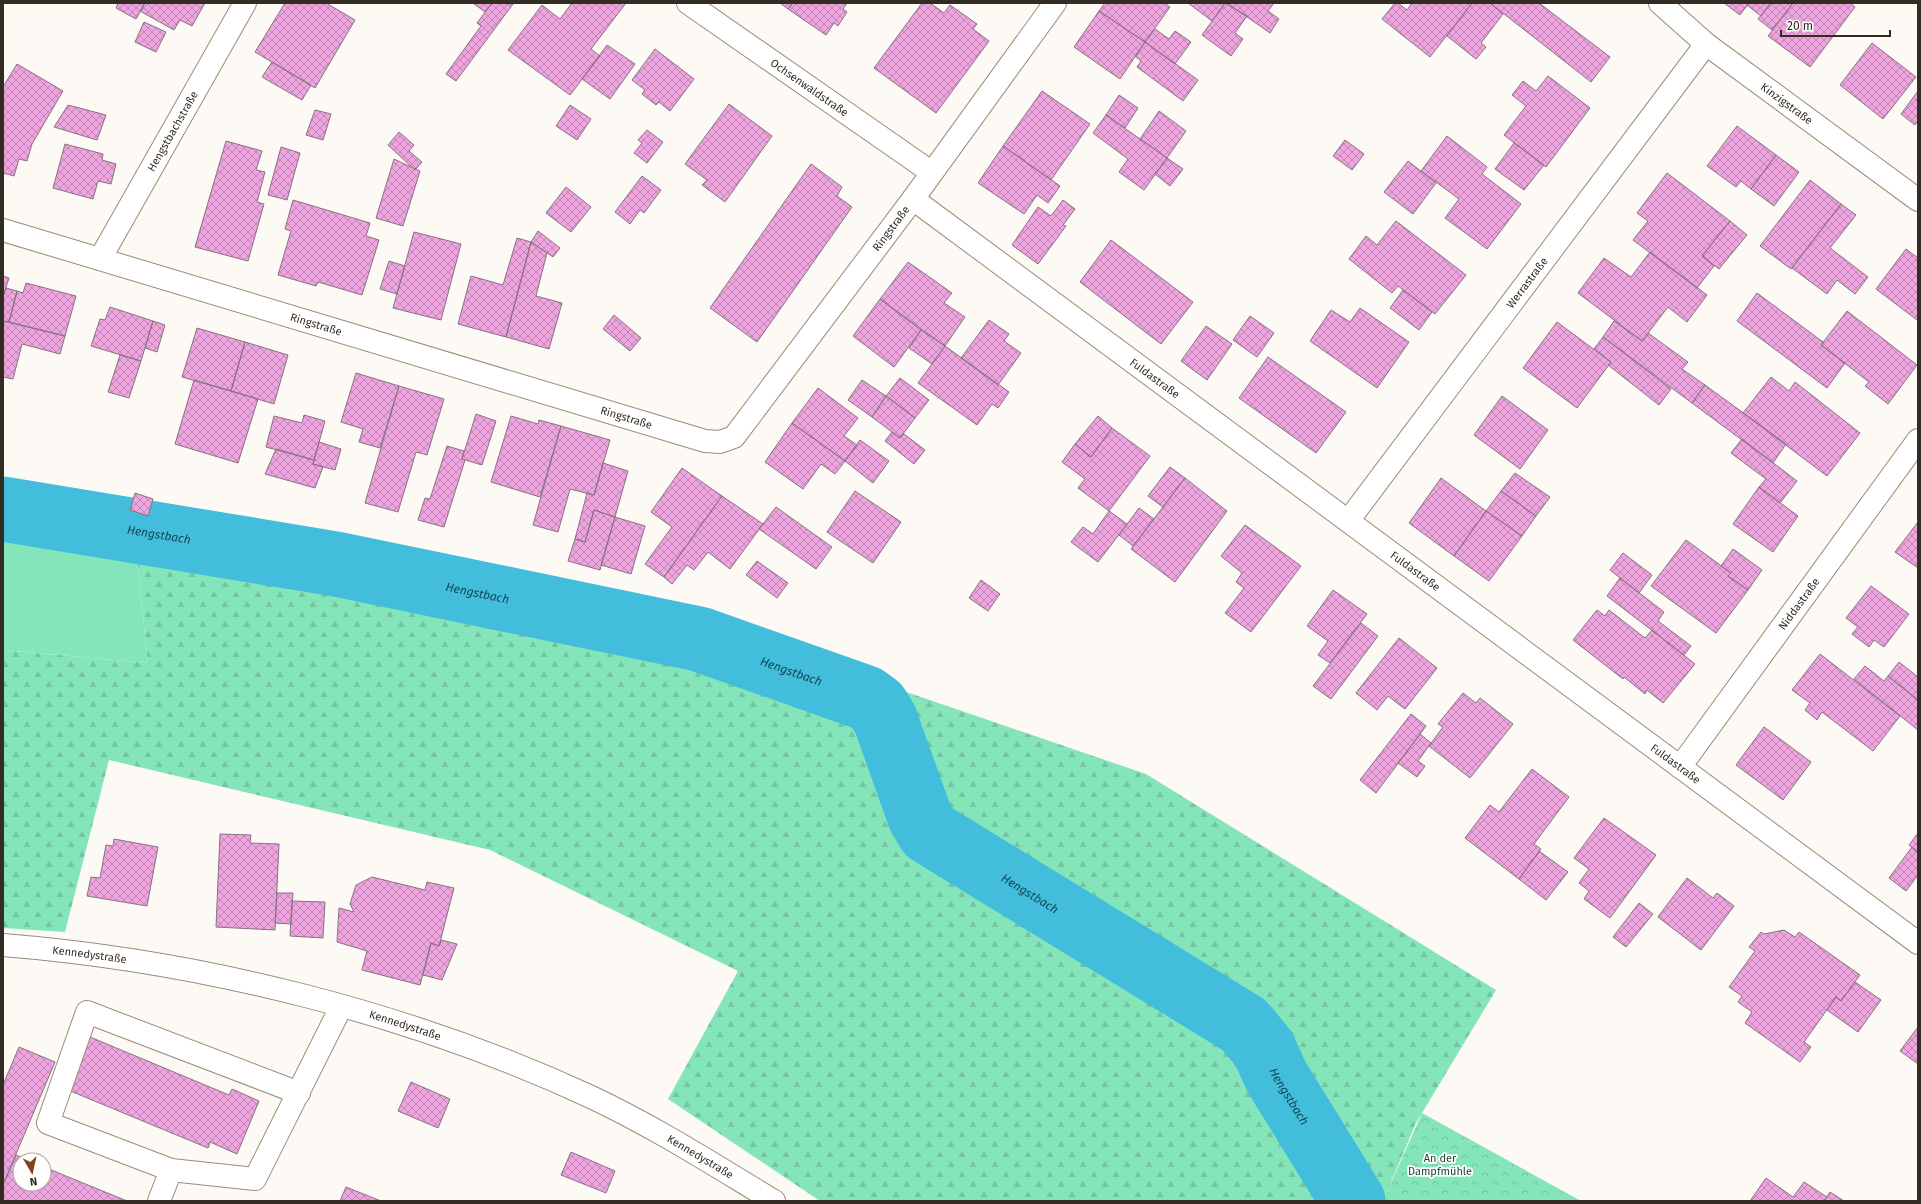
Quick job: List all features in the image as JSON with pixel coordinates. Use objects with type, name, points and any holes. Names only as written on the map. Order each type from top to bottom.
[{"type":"street","name":"Hengstbachstraße","points":[[100,259],[245,3]]},
{"type":"street","name":"Ochsenwaldstraße","points":[[688,3],[931,172]]},
{"type":"street","name":"Ringstraße","points":[[3,230],[698,438],[720,442],[734,437],[913,199],[931,172],[1055,3]]},
{"type":"street","name":"Kinzigstraße","points":[[1660,3],[1706,44],[1918,200]]},
{"type":"street","name":"Werrastraße","points":[[1348,521],[1706,44]]},
{"type":"street","name":"Fuldastraße","points":[[913,199],[1918,943]]},
{"type":"street","name":"Niddastraße","points":[[1680,767],[1918,440]]},
{"type":"street","name":"Kennedystraße","points":[[3,944],[65,950],[172,967],[258,985],[341,1006],[440,1036],[522,1066],[579,1092],[682,1145],[774,1201]]},
{"type":"street","points":[[299,1093],[87,1012],[48,1123],[171,1170],[255,1179],[299,1093],[341,1006]]},
{"type":"street","points":[[159,1201],[171,1170]]},
{"type":"green space","points":[[132,514],[670,611],[1146,774],[1496,990],[1416,1123],[1383,1201],[820,1201],[668,1099],[738,971],[490,850],[109,760],[65,932],[3,928],[3,650],[148,663]]},
{"type":"green space","points":[[3,534],[137,560],[148,663],[3,650]]},
{"type":"green space","name":"An der Dampfmühle","points":[[1422,1113],[1581,1201],[1383,1201]]},
{"type":"building","points":[[118,3],[145,3],[136,19],[116,8]]},
{"type":"building","points":[[145,3],[205,3],[192,26],[180,20],[174,30],[140,11]]},
{"type":"building","points":[[285,3],[326,3],[355,20],[315,88],[255,52]]},
{"type":"building","points":[[473,3],[492,3],[485,12]]},
{"type":"building","points":[[492,3],[513,4],[456,81],[446,74],[481,26],[477,23]]},
{"type":"building","points":[[572,3],[626,3],[591,49],[600,56],[570,95],[508,50],[542,5],[560,19]]},
{"type":"building","points":[[780,3],[793,3],[788,9]]},
{"type":"building","points":[[793,3],[847,3],[843,9],[847,12],[838,26],[834,23],[826,35],[788,9]]},
{"type":"building","points":[[922,3],[930,3],[944,13],[950,5],[977,24],[973,29],[989,41],[936,113],[874,68]]},
{"type":"building","points":[[1105,3],[1165,3],[1170,7],[1145,42],[1099,11]]},
{"type":"building","points":[[1188,3],[1225,3],[1212,21]]},
{"type":"building","points":[[1225,3],[1247,16],[1235,33],[1243,39],[1231,56],[1202,35]]},
{"type":"building","points":[[1227,3],[1274,3],[1268,11],[1279,19],[1270,33]]},
{"type":"building","points":[[1395,3],[1398,3],[1407,10],[1412,3],[1472,3],[1430,57],[1382,19]]},
{"type":"building","points":[[1472,3],[1490,3],[1503,14],[1481,43],[1486,47],[1476,59],[1447,36]]},
{"type":"building","points":[[1490,3],[1539,3],[1610,57],[1591,82]]},
{"type":"building","points":[[1724,3],[1749,3],[1740,15]]},
{"type":"building","points":[[1749,3],[1771,3],[1761,16],[1747,5]]},
{"type":"building","points":[[1771,3],[1793,3],[1772,30],[1758,19]]},
{"type":"building","points":[[1793,3],[1850,3],[1855,7],[1810,67],[1768,36]]},
{"type":"building","points":[[1099,11],[1145,42],[1120,79],[1074,47]]},
{"type":"building","points":[[144,22],[166,32],[156,52],[135,42]]},
{"type":"building","points":[[1155,29],[1169,39],[1175,31],[1191,42],[1175,64],[1145,42]]},
{"type":"building","points":[[1145,42],[1198,80],[1183,101],[1137,67],[1141,61],[1135,56]]},
{"type":"building","points":[[1872,43],[1916,77],[1883,119],[1840,85]]},
{"type":"building","points":[[607,45],[635,64],[610,99],[582,79]]},
{"type":"building","points":[[655,49],[694,79],[670,111],[659,102],[656,105],[642,94],[645,90],[632,80]]},
{"type":"building","points":[[272,62],[311,85],[302,100],[262,77]]},
{"type":"building","points":[[17,64],[63,91],[32,144],[27,161],[19,159],[14,176],[3,173],[3,87]]},
{"type":"building","points":[[1548,76],[1590,108],[1546,167],[1504,135],[1526,106],[1512,95],[1523,81],[1536,91]]},
{"type":"building","points":[[1042,91],[1090,124],[1051,180],[1003,146]]},
{"type":"building","points":[[1918,91],[1918,120],[1915,125],[1901,114]]},
{"type":"building","points":[[1119,95],[1138,108],[1125,128],[1106,115]]},
{"type":"building","points":[[729,104],[772,136],[725,202],[702,185],[707,180],[685,164]]},
{"type":"building","points":[[68,105],[106,115],[97,140],[54,127]]},
{"type":"building","points":[[570,105],[591,119],[577,140],[556,126]]},
{"type":"building","points":[[315,110],[331,114],[323,140],[306,135]]},
{"type":"building","points":[[1159,111],[1186,131],[1167,158],[1140,139]]},
{"type":"building","points":[[1106,115],[1167,158],[1144,190],[1119,172],[1128,159],[1093,133]]},
{"type":"building","points":[[1737,126],[1776,155],[1751,189],[1741,181],[1736,187],[1707,166]]},
{"type":"building","points":[[647,130],[663,142],[647,163],[634,153],[642,143],[638,140]]},
{"type":"building","points":[[399,132],[414,145],[409,151],[422,162],[415,170],[388,145]]},
{"type":"building","points":[[1447,136],[1487,167],[1482,174],[1521,204],[1487,249],[1445,218],[1459,199],[1421,171]]},
{"type":"building","points":[[1345,140],[1364,154],[1352,170],[1333,156]]},
{"type":"building","points":[[226,141],[262,151],[256,170],[265,172],[257,202],[264,204],[248,261],[195,247]]},
{"type":"building","points":[[1514,143],[1544,165],[1524,190],[1495,169]]},
{"type":"building","points":[[65,144],[103,154],[102,160],[116,164],[111,184],[98,181],[93,199],[53,188]]},
{"type":"building","points":[[1003,146],[1060,186],[1048,203],[1037,195],[1024,214],[978,183]]},
{"type":"building","points":[[281,147],[300,153],[287,200],[268,195]]},
{"type":"building","points":[[1776,155],[1799,172],[1774,206],[1751,189]]},
{"type":"building","points":[[1167,158],[1183,169],[1170,186],[1155,174]]},
{"type":"building","points":[[394,159],[420,171],[403,226],[376,218]]},
{"type":"building","points":[[1408,161],[1436,183],[1413,214],[1384,192]]},
{"type":"building","points":[[811,164],[842,187],[837,196],[852,207],[757,342],[710,308]]},
{"type":"building","points":[[1667,173],[1730,221],[1702,256],[1714,266],[1697,288],[1633,240],[1648,221],[1637,213]]},
{"type":"building","points":[[642,176],[661,190],[644,213],[640,210],[630,224],[615,212]]},
{"type":"building","points":[[1810,180],[1841,204],[1791,269],[1760,246]]},
{"type":"building","points":[[566,187],[591,207],[571,232],[546,213]]},
{"type":"building","points":[[293,200],[370,223],[366,236],[379,240],[362,295],[318,282],[316,286],[278,275],[291,231],[285,229]]},
{"type":"building","points":[[1063,200],[1075,209],[1063,225],[1066,226],[1038,264],[1012,245],[1038,207],[1051,216]]},
{"type":"building","points":[[1841,204],[1856,215],[1830,248],[1868,277],[1855,294],[1837,280],[1827,294],[1792,268]]},
{"type":"building","points":[[1396,221],[1466,275],[1435,314],[1398,286],[1392,293],[1349,259],[1366,236],[1377,245]]},
{"type":"building","points":[[1730,221],[1747,235],[1719,269],[1702,256]]},
{"type":"building","points":[[538,231],[560,248],[553,257],[531,242]]},
{"type":"building","points":[[414,232],[461,244],[441,320],[393,308]]},
{"type":"building","points":[[517,238],[531,242],[506,337],[458,324],[471,276],[503,285]]},
{"type":"building","points":[[1111,240],[1193,302],[1161,344],[1080,282]]},
{"type":"building","points":[[531,242],[547,253],[536,296],[562,303],[549,349],[506,337]]},
{"type":"building","points":[[1906,249],[1918,258],[1917,320],[1876,289]]},
{"type":"building","points":[[1650,252],[1707,295],[1687,322],[1668,307],[1642,341],[1578,293],[1604,258],[1631,277]]},
{"type":"building","points":[[389,261],[405,266],[397,294],[380,289]]},
{"type":"building","points":[[908,262],[952,293],[944,303],[965,317],[945,346],[880,299]]},
{"type":"building","points":[[3,276],[9,278],[3,297]]},
{"type":"building","points":[[26,283],[76,296],[65,336],[9,322],[17,291],[23,293]]},
{"type":"building","points":[[6,288],[17,291],[9,322],[3,321],[3,297]]},
{"type":"building","points":[[1403,290],[1432,312],[1419,330],[1390,308]]},
{"type":"building","points":[[1757,293],[1823,342],[1821,345],[1845,363],[1827,388],[1737,321]]},
{"type":"building","points":[[880,299],[921,330],[894,367],[853,336]]},
{"type":"building","points":[[110,307],[153,321],[141,361],[91,346],[100,319],[105,320]]},
{"type":"building","points":[[1360,308],[1409,342],[1377,388],[1310,341],[1331,310],[1350,322]]},
{"type":"building","points":[[1847,311],[1917,365],[1888,404],[1865,386],[1869,382],[1821,345]]},
{"type":"building","points":[[614,315],[641,338],[630,351],[603,329]]},
{"type":"building","points":[[1250,316],[1274,333],[1257,357],[1233,340]]},
{"type":"building","points":[[989,320],[1009,334],[1004,341],[1021,353],[998,385],[961,358]]},
{"type":"building","points":[[3,321],[65,336],[60,354],[22,344],[13,379],[3,377]]},
{"type":"building","points":[[153,321],[165,325],[157,352],[145,348]]},
{"type":"building","points":[[1614,321],[1642,341],[1648,333],[1688,362],[1682,369],[1705,385],[1692,403],[1603,337]]},
{"type":"building","points":[[1557,322],[1611,362],[1577,408],[1523,368]]},
{"type":"building","points":[[1206,326],[1232,344],[1207,380],[1181,361]]},
{"type":"building","points":[[197,328],[245,342],[231,391],[182,377]]},
{"type":"building","points":[[921,330],[945,346],[932,364],[909,348]]},
{"type":"building","points":[[1603,337],[1671,389],[1659,405],[1608,365],[1611,362],[1594,349]]},
{"type":"building","points":[[245,342],[288,355],[274,404],[231,391]]},
{"type":"building","points":[[945,346],[1009,392],[998,408],[992,404],[977,425],[918,383]]},
{"type":"building","points":[[120,355],[141,361],[129,398],[108,392]]},
{"type":"building","points":[[1268,357],[1346,412],[1316,453],[1239,398]]},
{"type":"building","points":[[356,373],[399,386],[380,448],[359,442],[363,429],[341,422]]},
{"type":"building","points":[[1771,377],[1789,391],[1795,382],[1860,433],[1827,476],[1743,413]]},
{"type":"building","points":[[900,378],[929,400],[915,418],[886,396]]},
{"type":"building","points":[[194,380],[258,399],[238,463],[175,444]]},
{"type":"building","points":[[862,380],[886,396],[872,417],[848,400]]},
{"type":"building","points":[[1705,385],[1786,444],[1773,463],[1692,403]]},
{"type":"building","points":[[399,386],[444,399],[427,455],[416,452],[398,512],[365,503]]},
{"type":"building","points":[[818,388],[858,418],[844,436],[857,445],[845,461],[792,423]]},
{"type":"building","points":[[886,396],[915,418],[900,438],[872,417]]},
{"type":"building","points":[[1502,396],[1548,430],[1520,469],[1474,435]]},
{"type":"building","points":[[476,414],[496,421],[482,465],[462,459]]},
{"type":"building","points":[[304,415],[325,421],[314,460],[266,447],[274,416],[302,423]]},
{"type":"building","points":[[511,416],[538,424],[539,420],[561,426],[540,497],[491,482]]},
{"type":"building","points":[[1098,416],[1112,428],[1091,457],[1075,444]]},
{"type":"building","points":[[792,423],[845,461],[835,474],[821,464],[803,489],[765,462]]},
{"type":"building","points":[[561,426],[610,440],[594,495],[570,489],[558,532],[533,525]]},
{"type":"building","points":[[1112,428],[1150,456],[1109,511],[1078,488],[1085,479],[1062,462],[1075,444],[1091,457]]},
{"type":"building","points":[[892,432],[900,438],[904,434],[925,450],[914,464],[885,441]]},
{"type":"building","points":[[1742,439],[1797,481],[1780,503],[1759,487],[1766,479],[1731,453]]},
{"type":"building","points":[[860,440],[889,461],[873,483],[845,461]]},
{"type":"building","points":[[319,442],[341,449],[335,470],[313,464]]},
{"type":"building","points":[[447,446],[464,451],[462,459],[465,460],[444,527],[418,520],[425,498],[430,499]]},
{"type":"building","points":[[276,449],[314,460],[313,464],[323,467],[315,488],[265,474]]},
{"type":"building","points":[[603,463],[628,471],[615,517],[594,510],[585,542],[575,539],[587,493],[594,495]]},
{"type":"building","points":[[1170,467],[1185,478],[1163,507],[1148,496]]},
{"type":"building","points":[[682,468],[722,496],[664,577],[645,564],[672,527],[651,512]]},
{"type":"building","points":[[1515,473],[1550,497],[1536,516],[1501,491]]},
{"type":"building","points":[[1185,478],[1227,511],[1175,582],[1131,549]]},
{"type":"building","points":[[1441,478],[1486,511],[1454,556],[1409,523]]},
{"type":"building","points":[[1759,487],[1798,516],[1773,552],[1733,524]]},
{"type":"building","points":[[855,491],[901,522],[873,563],[827,532]]},
{"type":"building","points":[[1501,491],[1536,516],[1522,536],[1486,511]]},
{"type":"building","points":[[135,493],[153,499],[148,516],[130,510]]},
{"type":"building","points":[[722,496],[763,524],[730,569],[708,552],[694,570],[687,565],[672,584],[664,577]]},
{"type":"building","points":[[776,507],[832,547],[816,569],[759,529]]},
{"type":"building","points":[[1139,508],[1154,519],[1133,546],[1119,535]]},
{"type":"building","points":[[594,510],[615,517],[600,570],[568,561],[575,539],[585,542]]},
{"type":"building","points":[[1109,511],[1127,524],[1098,562],[1071,542],[1083,527],[1093,534]]},
{"type":"building","points":[[1486,511],[1522,536],[1489,581],[1454,556]]},
{"type":"building","points":[[615,517],[645,526],[631,574],[601,565]]},
{"type":"building","points":[[1918,522],[1918,568],[1895,552]]},
{"type":"building","points":[[1245,525],[1301,566],[1251,632],[1225,613],[1244,588],[1236,582],[1242,573],[1221,556]]},
{"type":"building","points":[[1686,540],[1731,573],[1728,576],[1748,590],[1716,633],[1651,586]]},
{"type":"building","points":[[1733,549],[1762,570],[1748,590],[1728,576],[1731,573],[1721,566]]},
{"type":"building","points":[[1623,553],[1652,575],[1639,593],[1610,570]]},
{"type":"building","points":[[757,561],[788,583],[777,598],[746,575]]},
{"type":"building","points":[[1620,578],[1664,612],[1658,621],[1691,646],[1684,655],[1607,596]]},
{"type":"building","points":[[981,580],[1000,594],[988,611],[969,598]]},
{"type":"building","points":[[1871,586],[1909,614],[1884,647],[1874,640],[1869,647],[1852,634],[1858,627],[1846,618]]},
{"type":"building","points":[[1333,590],[1367,614],[1330,663],[1318,655],[1328,641],[1307,626]]},
{"type":"building","points":[[1597,610],[1605,616],[1609,610],[1645,638],[1652,630],[1695,664],[1663,703],[1647,690],[1645,694],[1624,677],[1623,679],[1573,640]]},
{"type":"building","points":[[1361,623],[1378,636],[1331,699],[1313,686]]},
{"type":"building","points":[[1399,638],[1437,668],[1405,709],[1388,696],[1377,710],[1356,693]]},
{"type":"building","points":[[1820,654],[1900,716],[1873,751],[1822,712],[1817,720],[1805,710],[1810,703],[1792,690]]},
{"type":"building","points":[[1899,662],[1918,677],[1918,700],[1888,676]]},
{"type":"building","points":[[1865,666],[1884,681],[1888,676],[1918,700],[1918,730],[1854,679]]},
{"type":"building","points":[[1463,693],[1476,703],[1480,698],[1513,724],[1470,778],[1429,746],[1443,727],[1438,724]]},
{"type":"building","points":[[1411,714],[1426,726],[1376,793],[1360,780]]},
{"type":"building","points":[[1764,727],[1811,762],[1783,800],[1736,765]]},
{"type":"building","points":[[1420,734],[1431,743],[1418,761],[1425,766],[1417,777],[1398,763]]},
{"type":"building","points":[[1532,769],[1569,797],[1534,844],[1541,849],[1519,879],[1465,838],[1490,805],[1499,812]]},
{"type":"building","points":[[1604,818],[1656,855],[1610,918],[1584,899],[1589,891],[1579,883],[1589,869],[1574,858]]},
{"type":"building","points":[[1918,833],[1918,852],[1909,845]]},
{"type":"building","points":[[220,834],[251,835],[250,843],[279,844],[275,930],[216,927]]},
{"type":"building","points":[[114,839],[158,847],[147,906],[87,896],[91,877],[100,878],[106,845],[113,846]]},
{"type":"building","points":[[1912,847],[1918,852],[1918,875],[1906,891],[1889,878]]},
{"type":"building","points":[[1539,851],[1568,872],[1546,900],[1519,879]]},
{"type":"building","points":[[372,877],[425,890],[427,882],[454,888],[439,946],[431,943],[420,985],[362,970],[367,951],[337,942],[339,908],[354,912],[350,904],[356,885]]},
{"type":"building","points":[[1687,878],[1713,898],[1717,893],[1734,906],[1701,950],[1658,917]]},
{"type":"building","points":[[277,893],[293,893],[291,924],[275,923]]},
{"type":"building","points":[[292,901],[325,902],[323,938],[290,936]]},
{"type":"building","points":[[1639,903],[1653,914],[1626,947],[1613,937]]},
{"type":"building","points":[[1784,930],[1795,937],[1799,932],[1860,975],[1841,1001],[1836,997],[1804,1042],[1811,1047],[1800,1062],[1745,1023],[1752,1012],[1738,1002],[1742,996],[1729,987],[1755,951],[1749,947],[1761,932],[1764,934]]},
{"type":"building","points":[[441,940],[457,944],[442,980],[423,975],[431,943],[439,946]]},
{"type":"building","points":[[1855,982],[1881,1000],[1858,1032],[1827,1010],[1836,997],[1841,1001]]},
{"type":"building","points":[[1918,1027],[1918,1064],[1900,1051]]},
{"type":"building","points":[[90,1037],[229,1095],[232,1089],[259,1101],[237,1154],[210,1142],[208,1148],[68,1090]]},
{"type":"building","points":[[19,1047],[55,1062],[17,1152],[12,1152],[12,1163],[5,1180],[3,1179],[3,1085]]},
{"type":"building","points":[[411,1082],[450,1099],[438,1128],[398,1111]]},
{"type":"building","points":[[571,1152],[615,1171],[606,1193],[561,1175]]},
{"type":"building","points":[[12,1164],[12,1192],[52,1192],[52,1170],[127,1201],[3,1201],[3,1185]]},
{"type":"building","points":[[1766,1178],[1793,1197],[1804,1182],[1827,1197],[1824,1201],[1750,1201]]},
{"type":"building","points":[[346,1187],[381,1201],[340,1201]]},
{"type":"building","points":[[1830,1192],[1844,1201],[1824,1201]]},
{"type":"waterway","name":"Hengstbach","points":[[3,509],[336,564],[699,639],[866,698],[877,706],[885,719],[920,817],[929,832],[1244,1025],[1264,1049],[1276,1076],[1353,1201]]}]
